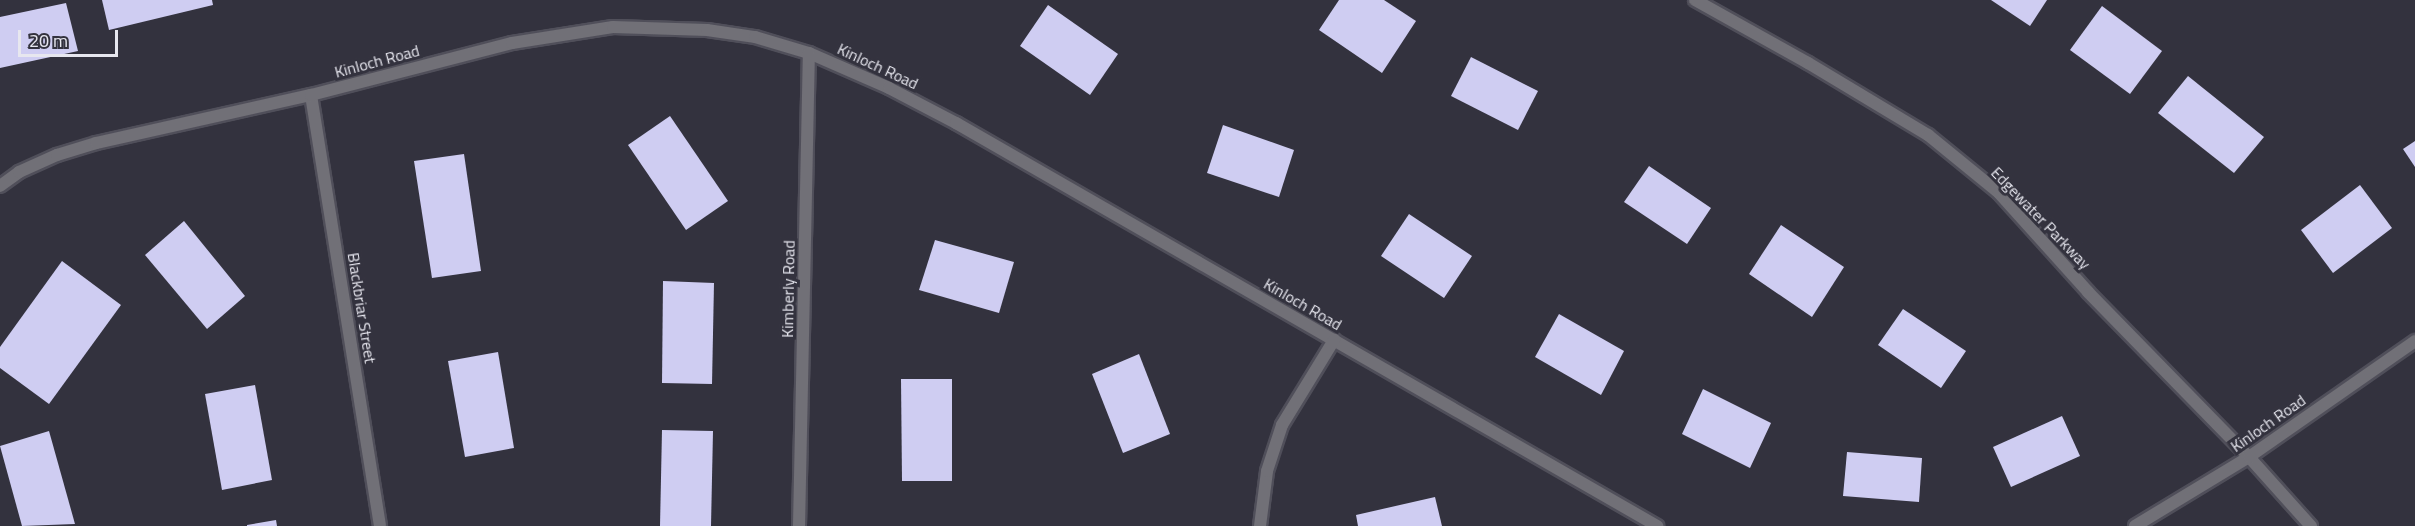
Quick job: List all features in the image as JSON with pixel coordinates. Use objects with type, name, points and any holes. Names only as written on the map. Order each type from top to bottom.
[{"type":"street","name":"Edgewater Parkway","points":[[1695,0],[1808,63],[1928,135],[1999,194],[2088,292],[2249,457],[2311,526]]},
{"type":"street","name":"Kinloch Road","points":[[0,186],[19,172],[57,155],[96,143],[311,95],[512,43],[613,27],[707,30],[755,37],[809,52],[889,88],[956,123],[1657,526]]},
{"type":"street","name":"Kimberly Road","points":[[799,526],[809,52]]},
{"type":"street","name":"Blackbriar Street","points":[[311,95],[380,526]]},
{"type":"street","points":[[1260,526],[1267,471],[1282,426],[1334,340]]},
{"type":"street","name":"Kinloch Road","points":[[2135,526],[2249,457],[2415,341]]},
{"type":"building","points":[[102,0],[212,0],[213,5],[109,30]]},
{"type":"building","points":[[1339,0],[1384,0],[1416,21],[1382,73],[1319,30]]},
{"type":"building","points":[[1991,0],[2047,0],[2030,26]]},
{"type":"building","points":[[66,3],[78,51],[0,68],[0,17]]},
{"type":"building","points":[[1048,5],[1118,54],[1090,95],[1020,46]]},
{"type":"building","points":[[2102,6],[2162,51],[2130,94],[2070,50]]},
{"type":"building","points":[[1471,57],[1538,91],[1518,130],[1451,96]]},
{"type":"building","points":[[2188,76],[2264,137],[2234,173],[2158,113]]},
{"type":"building","points":[[670,116],[728,201],[686,230],[628,145]]},
{"type":"building","points":[[1223,125],[1294,150],[1279,197],[1207,173]]},
{"type":"building","points":[[2415,141],[2415,167],[2403,149]]},
{"type":"building","points":[[464,154],[481,271],[432,278],[414,161]]},
{"type":"building","points":[[1649,166],[1711,208],[1687,244],[1624,202]]},
{"type":"building","points":[[2360,185],[2392,228],[2333,273],[2301,230]]},
{"type":"building","points":[[1409,214],[1472,256],[1444,298],[1381,256]]},
{"type":"building","points":[[184,221],[245,296],[207,329],[145,255]]},
{"type":"building","points":[[1781,225],[1844,267],[1812,317],[1749,274]]},
{"type":"building","points":[[935,240],[1014,262],[999,313],[919,290]]},
{"type":"building","points":[[62,261],[121,305],[49,404],[0,368],[0,347]]},
{"type":"building","points":[[663,281],[714,283],[712,384],[662,383]]},
{"type":"building","points":[[1903,309],[1966,351],[1941,388],[1878,345]]},
{"type":"building","points":[[1559,314],[1624,351],[1601,395],[1535,357]]},
{"type":"building","points":[[498,352],[514,448],[465,457],[448,361]]},
{"type":"building","points":[[1139,354],[1170,434],[1123,453],[1092,374]]},
{"type":"building","points":[[901,379],[952,379],[952,481],[902,481]]},
{"type":"building","points":[[255,385],[272,480],[222,490],[205,394]]},
{"type":"building","points":[[1703,389],[1771,423],[1750,468],[1682,434]]},
{"type":"building","points":[[2062,416],[2080,456],[2011,487],[1993,447]]},
{"type":"building","points":[[662,430],[713,431],[711,526],[660,526]]},
{"type":"building","points":[[49,431],[75,524],[22,526],[0,446]]},
{"type":"building","points":[[1847,452],[1922,458],[1919,502],[1843,496]]},
{"type":"building","points":[[1435,497],[1442,526],[1358,526],[1356,515]]},
{"type":"building","points":[[276,520],[277,526],[247,526],[247,525]]}]
